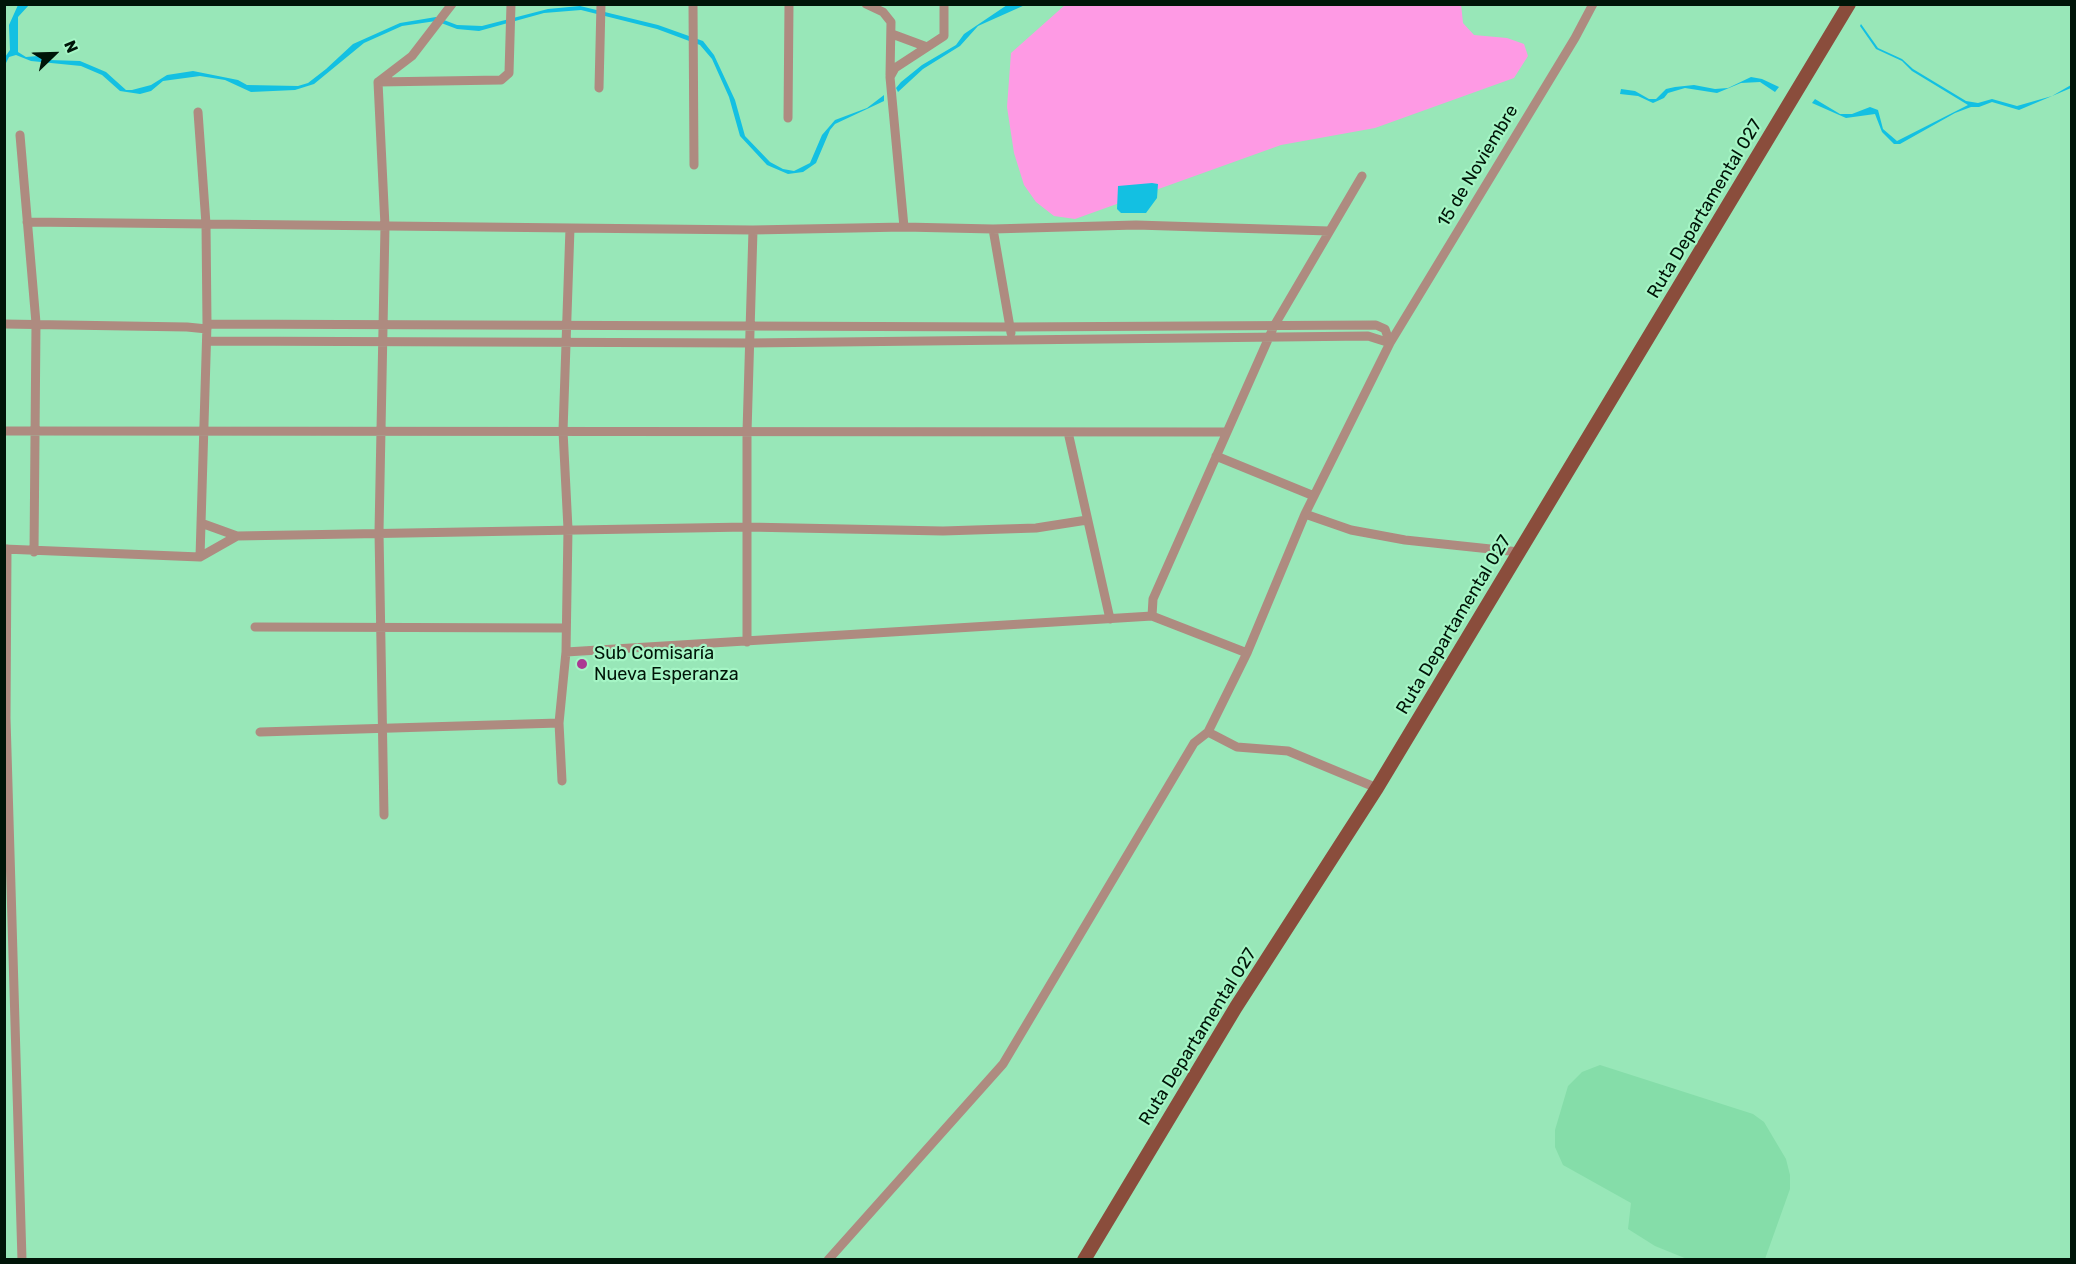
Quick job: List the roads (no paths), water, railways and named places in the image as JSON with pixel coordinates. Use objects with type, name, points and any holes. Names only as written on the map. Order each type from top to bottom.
[{"type":"main road","name":"Ruta Departamental 027","points":[[1084,1260],[1236,1007],[1377,788],[1849,4]]},
{"type":"street","points":[[378,82],[412,56],[452,4]]},
{"type":"street","points":[[378,82],[501,80],[509,73],[511,4]]},
{"type":"street","points":[[599,88],[601,4]]},
{"type":"street","points":[[693,4],[694,165]]},
{"type":"street","points":[[788,118],[789,4]]},
{"type":"street","points":[[866,4],[883,12],[891,22]]},
{"type":"street","points":[[890,4],[892,34],[890,94],[904,227]]},
{"type":"street","points":[[890,77],[895,68],[944,36],[944,4]]},
{"type":"street","name":"15 de Noviembre","points":[[828,1260],[1003,1064],[1194,743],[1208,732],[1247,652],[1305,514],[1390,343],[1575,38],[1593,4]]},
{"type":"street","points":[[892,34],[927,47]]},
{"type":"street","points":[[378,82],[385,226],[379,532],[384,815]]},
{"type":"street","points":[[198,112],[206,224],[207,327],[200,557]]},
{"type":"street","points":[[20,135],[36,323],[34,552]]},
{"type":"street","points":[[1152,616],[1154,599],[1268,338],[1362,176]]},
{"type":"street","points":[[27,222],[753,230],[904,227],[993,229],[1136,225],[1329,231]]},
{"type":"street","points":[[562,781],[559,723],[566,652],[568,529],[563,431],[570,228]]},
{"type":"street","points":[[993,229],[1012,341]]},
{"type":"street","points":[[747,642],[747,432],[753,230]]},
{"type":"street","points":[[4,324],[207,327],[1376,325],[1385,329],[1390,343]]},
{"type":"street","points":[[207,341],[749,343],[1368,336],[1390,343]]},
{"type":"street","points":[[4,431],[1227,432]]},
{"type":"street","points":[[1068,432],[1110,619]]},
{"type":"street","points":[[1216,456],[1314,496]]},
{"type":"street","points":[[1305,514],[1351,530],[1405,540],[1519,552]]},
{"type":"street","points":[[201,523],[237,536],[747,527],[943,531],[1036,528],[1088,520]]},
{"type":"street","points":[[22,1260],[8,940],[6,549],[34,552],[200,557],[237,536]]},
{"type":"street","points":[[566,652],[1152,616],[1247,652]]},
{"type":"street","points":[[255,627],[566,628]]},
{"type":"street","points":[[260,732],[559,723]]},
{"type":"street","points":[[1208,732],[1237,747],[1288,751],[1377,788]]},
{"type":"water","points":[[18,5],[29,5],[18,17],[18,52],[26,57],[38,56],[49,60],[80,61],[106,72],[126,90],[151,85],[167,75],[193,71],[238,80],[247,85],[298,86],[308,83],[353,44],[400,23],[436,17],[457,25],[482,26],[548,9],[580,6],[658,25],[703,41],[714,55],[735,100],[745,136],[770,162],[783,169],[794,171],[810,163],[822,135],[835,120],[867,108],[884,95],[884,101],[835,124],[830,130],[816,163],[803,172],[788,174],[767,165],[740,136],[729,97],[712,59],[700,45],[657,29],[581,10],[544,13],[479,31],[457,29],[436,21],[402,26],[364,43],[314,84],[295,90],[251,92],[225,80],[200,76],[163,81],[151,91],[140,94],[120,91],[102,75],[81,66],[31,61],[16,55],[9,57],[5,65],[5,57],[10,50],[9,25]]},
{"type":"water","points":[[1007,5],[1025,5],[978,26],[960,46],[923,69],[898,92],[896,88],[901,82],[922,65],[956,45],[964,34]]},
{"type":"water","points":[[1861,24],[1878,48],[1902,59],[1913,69],[1966,101],[1978,103],[1992,99],[2017,106],[2052,96],[2071,85],[2071,88],[2019,110],[1992,102],[1979,107],[1971,107],[1955,113],[1900,144],[1894,144],[1882,132],[1875,114],[1846,118],[1812,103],[1815,99],[1840,114],[1852,114],[1870,107],[1878,110],[1883,129],[1897,141],[1968,105],[1912,71],[1902,61],[1876,49],[1860,26]]},
{"type":"water","points":[[1751,77],[1762,79],[1779,87],[1775,92],[1760,82],[1741,83],[1717,93],[1685,88],[1668,93],[1664,98],[1653,103],[1638,96],[1620,94],[1621,89],[1635,91],[1649,99],[1656,99],[1666,89],[1694,85],[1715,89],[1728,88]]},
{"type":"water","points":[[1158,184],[1157,198],[1146,213],[1121,213],[1117,209],[1118,186]]},
{"type":"place","name":"Sub Comisaría Nueva Esperanza","points":[[582,664]]}]
